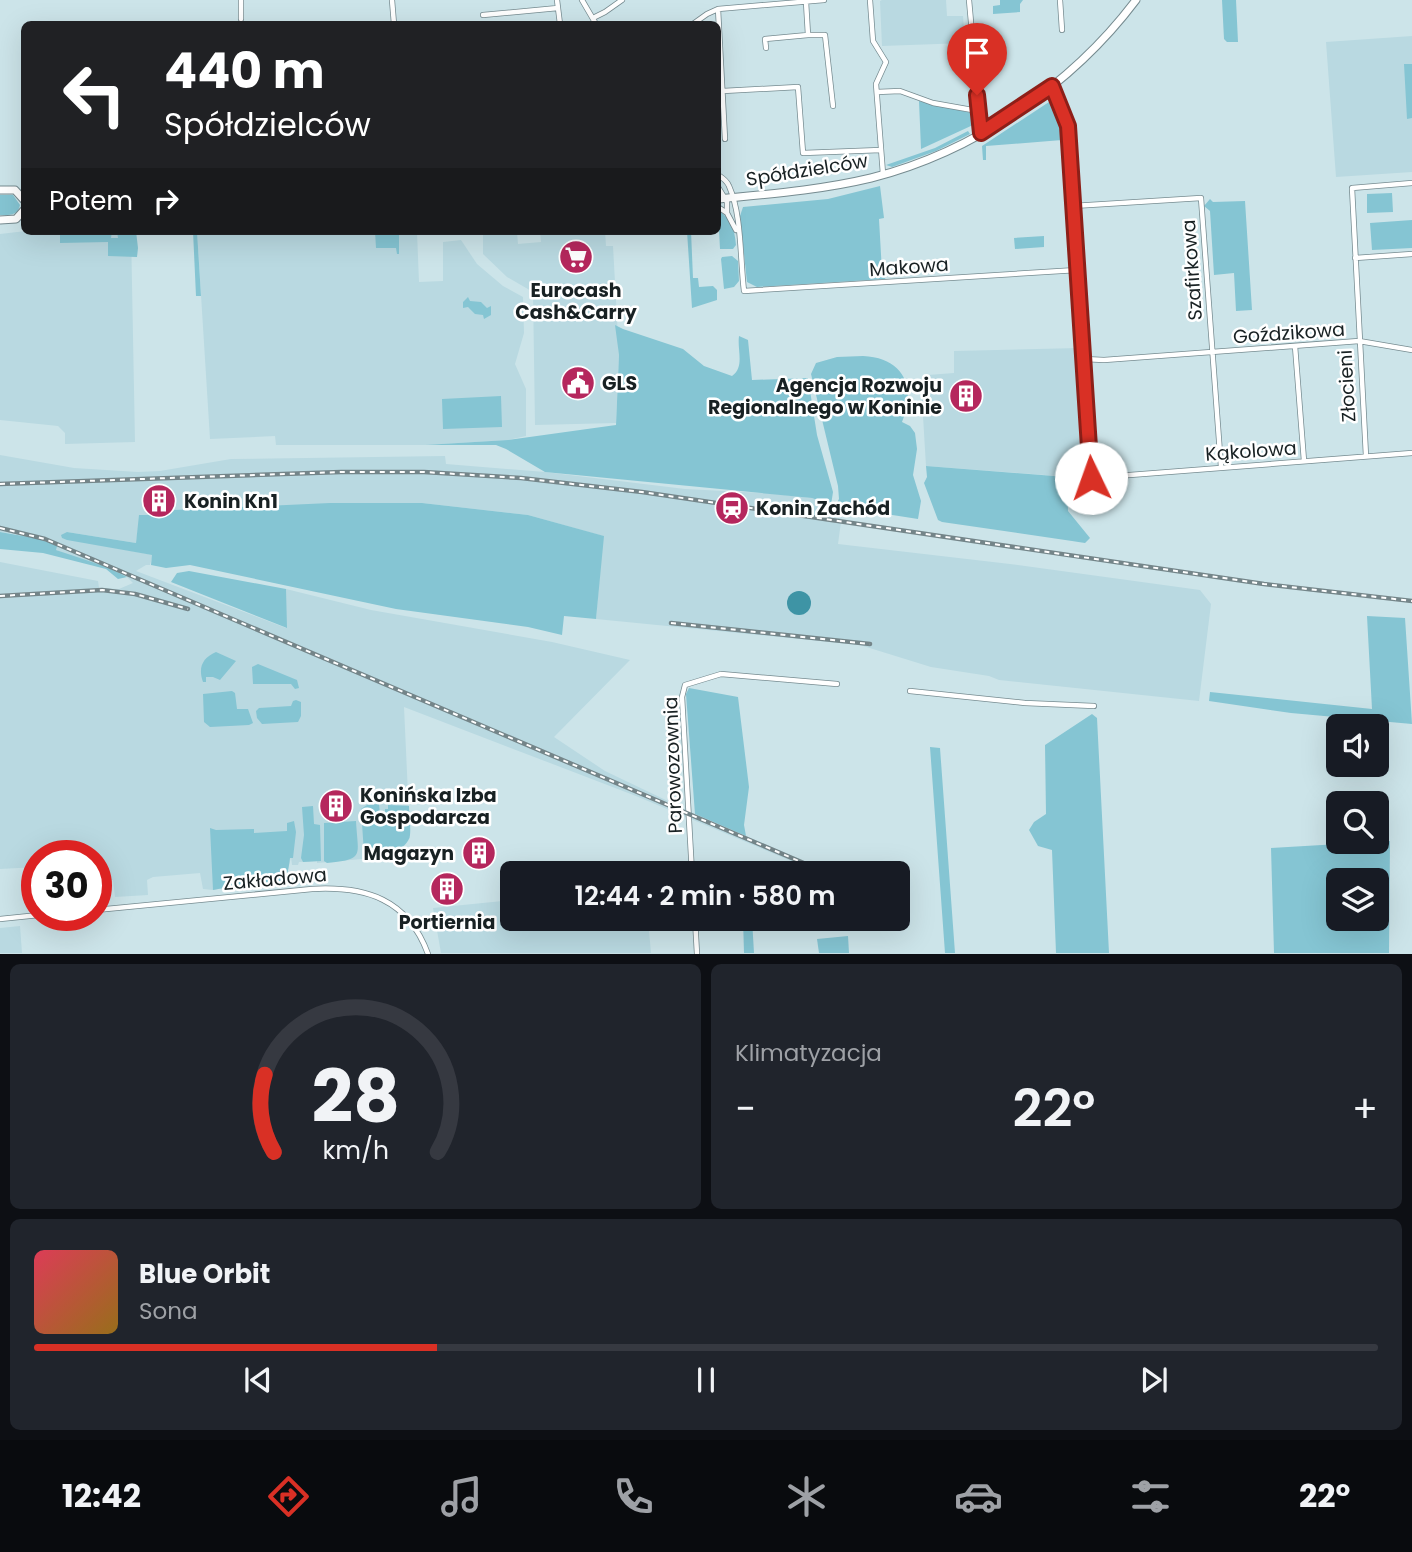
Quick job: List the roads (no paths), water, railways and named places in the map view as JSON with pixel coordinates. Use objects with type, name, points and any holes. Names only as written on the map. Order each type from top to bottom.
[{"type":"street","points":[[241,0],[241,19]]},
{"type":"street","points":[[392,0],[394,21]]},
{"type":"street","points":[[557,0],[560,21]]},
{"type":"street","points":[[582,0],[594,21]]},
{"type":"street","points":[[593,18],[622,0]]},
{"type":"street","points":[[757,0],[762,5]]},
{"type":"street","points":[[697,21],[718,9],[824,0]]},
{"type":"street","points":[[870,0],[873,41],[886,62],[877,79],[883,174]]},
{"type":"street","points":[[969,0],[981,133]]},
{"type":"street","points":[[1060,0],[1062,30]]},
{"type":"street","name":"Spółdzielców","points":[[725,198],[823,187],[883,174],[931,158],[981,133],[1052,86],[1100,42],[1136,0]]},
{"type":"street","points":[[806,2],[808,36]]},
{"type":"street","points":[[482,15],[558,8]]},
{"type":"street","points":[[718,9],[719,21]]},
{"type":"street","points":[[766,48],[765,39],[825,35],[833,106]]},
{"type":"street","points":[[721,58],[725,139]]},
{"type":"street","points":[[723,91],[798,86],[803,153],[881,150]]},
{"type":"street","points":[[1052,86],[1070,135],[1084,359]]},
{"type":"street","points":[[877,92],[900,92],[933,103],[978,111]]},
{"type":"street","points":[[721,177],[727,182],[727,213],[735,227],[739,244]]},
{"type":"street","name":"Złocieni","points":[[1366,456],[1352,188],[1412,183]]},
{"type":"street","points":[[0,190],[15,190],[21,197]]},
{"type":"street","points":[[739,244],[737,213],[744,196]]},
{"type":"street","points":[[725,198],[737,213]]},
{"type":"street","name":"Szafirkowa","points":[[1073,206],[1201,198],[1221,467]]},
{"type":"street","points":[[721,209],[727,213]]},
{"type":"street","points":[[0,220],[16,219],[21,213]]},
{"type":"street","name":"Makowa","points":[[739,244],[744,290],[1077,270]]},
{"type":"street","points":[[1355,258],[1412,254]]},
{"type":"street","name":"Goździkowa","points":[[1084,359],[1212,353],[1359,341],[1412,350]]},
{"type":"street","points":[[1295,346],[1304,461]]},
{"type":"street","name":"Kąkolowa","points":[[1084,359],[1091,478],[1412,453]]},
{"type":"street","name":"Parowozownia","points":[[691,861],[682,697],[685,685],[721,674],[837,684]]},
{"type":"street","points":[[910,691],[1025,703],[1094,705]]},
{"type":"street","name":"Zakładowa","points":[[112,908],[312,889],[346,889],[373,895],[399,909],[414,925],[428,954]]},
{"type":"street","points":[[0,919],[21,917]]},
{"type":"street","points":[[696,931],[697,954]]},
{"type":"railway","points":[[0,484],[341,472],[424,472],[521,478],[642,492],[1264,584],[1412,601]]},
{"type":"railway","points":[[0,528],[45,539],[799,861]]},
{"type":"railway","points":[[0,596],[102,590],[135,594],[188,609]]},
{"type":"railway","points":[[671,623],[870,644]]},
{"type":"place","name":"Eurocash Cash&Carry","points":[[576,257]]},
{"type":"place","name":"GLS","points":[[578,383]]},
{"type":"place","name":"Agencja Rozwoju Regionalnego w Koninie","points":[[966,396]]},
{"type":"place","name":"Konin Kn1","points":[[159,501]]},
{"type":"place","name":"Konin Zachód","points":[[732,508]]},
{"type":"place","name":"Konińska Izba Gospodarcza","points":[[336,806]]},
{"type":"place","name":"Magazyn","points":[[479,853]]},
{"type":"place","name":"Portiernia","points":[[447,889]]}]
